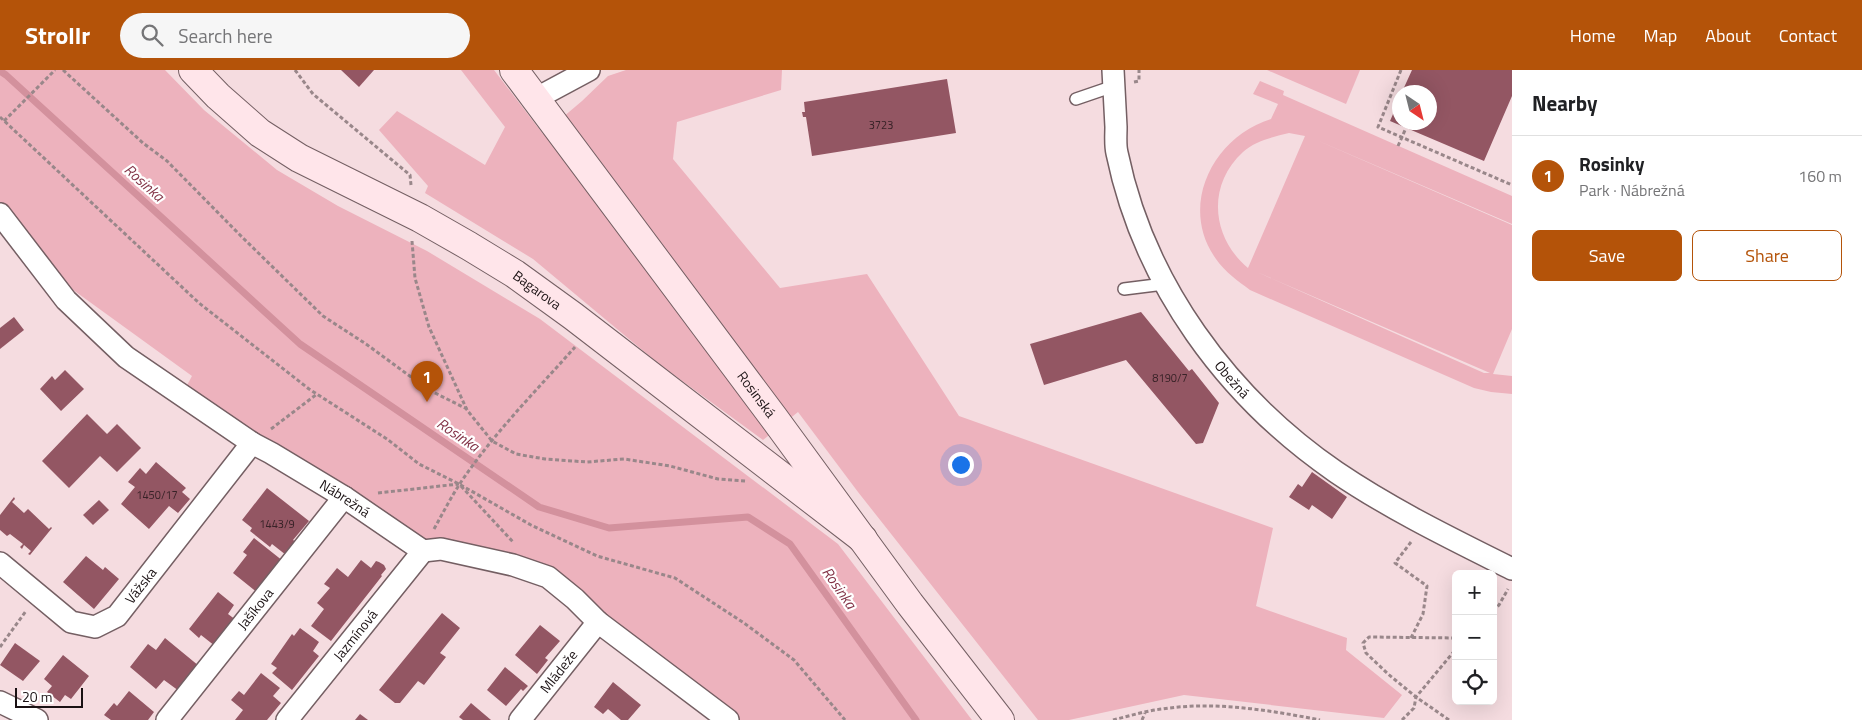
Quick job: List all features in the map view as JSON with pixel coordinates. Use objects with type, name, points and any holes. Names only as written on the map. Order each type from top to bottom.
[{"type":"street","name":"Bagarova","points":[[193,70],[218,96],[260,133],[299,158],[469,246],[515,274],[573,316],[863,539]]},
{"type":"street","points":[[523,79],[589,70]]},
{"type":"street","name":"Obežná","points":[[1114,78],[1116,151],[1130,204],[1147,251],[1164,284],[1194,332],[1222,370],[1258,408],[1295,442],[1336,472],[1424,526],[1512,569]]},
{"type":"street","name":"Rosinská","points":[[523,79],[910,604],[1000,720]]},
{"type":"street","name":"Nábrežná","points":[[0,214],[66,300],[126,357],[252,443],[344,497],[423,550]]},
{"type":"street","name":"Vážska","points":[[0,563],[71,622],[95,627],[117,616],[252,443]]},
{"type":"street","name":"Jašíkova","points":[[167,720],[344,497]]},
{"type":"street","points":[[423,550],[441,549],[512,565],[548,577],[575,599],[598,622],[728,720]]},
{"type":"street","name":"Jazmínová","points":[[287,720],[423,550]]},
{"type":"street","name":"Mládeže","points":[[520,720],[598,622]]},
{"type":"street","points":[[0,702],[37,720]]},
{"type":"lane","points":[[1076,99],[1114,78]]},
{"type":"lane","points":[[1124,289],[1164,284]]},
{"type":"path","points":[[4,121],[55,70]]},
{"type":"path","points":[[63,70],[143,144],[167,161],[323,316],[435,393],[467,410]]},
{"type":"path","points":[[295,70],[313,94],[410,175],[415,278],[429,327],[467,410],[492,441],[516,454],[586,462],[624,460],[670,466],[718,478],[746,481]]},
{"type":"path","points":[[1401,70],[1378,127],[1512,186]]},
{"type":"path","points":[[0,117],[200,303],[317,394],[387,439],[419,464],[459,484],[531,525],[597,556],[674,578],[744,623],[794,660],[845,720]]},
{"type":"path","points":[[1398,146],[1405,130]]},
{"type":"path","points":[[423,550],[459,484],[470,469],[492,441],[579,342]]},
{"type":"path","points":[[252,443],[317,394]]},
{"type":"path","points":[[344,497],[459,484]]},
{"type":"path","points":[[459,484],[515,543]]},
{"type":"path","points":[[1411,638],[1422,614],[1427,586],[1395,563],[1424,526]]},
{"type":"path","points":[[1497,606],[1512,585]]},
{"type":"path","points":[[0,647],[38,595]]},
{"type":"path","points":[[1449,720],[1416,697],[1366,654],[1363,643],[1369,637],[1452,638]]},
{"type":"path","points":[[1402,720],[1414,708],[1416,697],[1452,655]]},
{"type":"path","points":[[1113,720],[1162,708],[1205,706],[1279,712],[1320,720]]},
{"type":"path","points":[[1142,720],[1145,712]]},
{"type":"shaded area","points":[[0,70],[165,70],[204,110],[277,170],[338,206],[427,251],[540,319],[838,544],[972,720],[735,720],[549,572],[418,537],[185,389],[192,376],[58,279],[0,203]]},
{"type":"shaded area","points":[[461,70],[494,70],[543,134],[608,76],[626,70],[782,70],[781,90],[677,122],[673,159],[780,288],[867,274],[959,416],[1273,528],[1256,606],[1347,638],[1346,650],[1402,695],[1384,718],[1184,695],[1069,720],[1038,720],[858,492],[798,412],[763,440],[659,364],[533,259],[425,193],[428,186],[379,130],[397,111],[485,165],[505,127]]},
{"type":"shaded area","points":[[1267,70],[1360,70],[1346,104]]},
{"type":"shaded area","points":[[1260,81],[1284,91],[1283,95],[1512,196],[1512,224],[1314,139],[1512,225],[1512,329],[1493,374],[1512,376],[1512,394],[1474,388],[1250,290],[1220,264],[1205,239],[1200,217],[1201,196],[1208,176],[1218,157],[1233,141],[1250,128],[1271,119],[1278,104],[1253,94]],"holes":[[[1289,133],[1305,136],[1248,268],[1236,256],[1227,242],[1221,227],[1218,212],[1223,180],[1231,166],[1248,148],[1264,140]],[[1257,272],[1490,373],[1484,373]]]},
{"type":"building","points":[[341,70],[374,70],[359,87]]},
{"type":"building","points":[[1412,70],[1512,70],[1512,96],[1484,161],[1411,130],[1437,130],[1437,85],[1405,85]]},
{"type":"building","points":[[947,79],[956,133],[812,156],[806,117],[803,117],[802,112],[805,112],[804,102]]},
{"type":"building","points":[[1141,312],[1189,371],[1192,369],[1219,403],[1203,443],[1196,444],[1126,360],[1044,385],[1030,344]]},
{"type":"building","points":[[14,317],[24,330],[0,349],[0,328]]},
{"type":"building","points":[[65,370],[84,389],[61,411],[40,389],[52,376],[55,380]]},
{"type":"building","points":[[87,414],[107,434],[117,424],[141,448],[117,472],[100,456],[69,488],[42,461]]},
{"type":"building","points":[[156,462],[186,488],[182,492],[190,499],[178,513],[169,506],[149,529],[121,504],[135,487],[128,482],[140,468],[146,474]]},
{"type":"building","points":[[1312,472],[1347,497],[1332,519],[1312,505],[1309,510],[1289,497],[1298,484],[1302,487]]},
{"type":"building","points":[[267,488],[309,521],[293,540],[296,542],[286,555],[272,544],[270,547],[250,531],[252,528],[242,520]]},
{"type":"building","points":[[14,497],[15,499],[12,502],[24,513],[28,509],[49,529],[52,528],[30,555],[28,554],[31,551],[24,545],[22,549],[20,547],[23,544],[10,534],[7,536],[0,530],[0,515]]},
{"type":"building","points":[[99,500],[109,510],[93,525],[83,515]]},
{"type":"building","points":[[254,538],[283,561],[258,593],[233,573],[247,555],[243,552]]},
{"type":"building","points":[[86,556],[103,570],[105,567],[119,579],[94,609],[63,582]]},
{"type":"building","points":[[361,560],[371,568],[376,561],[379,562],[386,569],[331,641],[311,626],[324,609],[317,603],[330,588],[324,584],[337,568],[348,577]]},
{"type":"building","points":[[218,592],[234,605],[228,614],[236,620],[215,646],[201,635],[199,638],[189,629]]},
{"type":"building","points":[[442,613],[460,628],[440,653],[446,657],[424,685],[418,681],[400,703],[395,703],[379,690]]},
{"type":"building","points":[[540,625],[560,641],[545,658],[548,660],[537,674],[515,655]]},
{"type":"building","points":[[300,628],[319,642],[313,651],[319,656],[292,690],[272,673],[277,668],[271,664],[292,634],[294,636]]},
{"type":"building","points":[[165,638],[199,666],[179,691],[164,680],[156,689],[130,667],[148,644],[156,650]]},
{"type":"building","points":[[15,643],[40,661],[23,681],[0,665]]},
{"type":"building","points":[[63,655],[89,676],[71,699],[65,695],[60,702],[47,692],[52,686],[44,679]]},
{"type":"building","points":[[505,667],[528,686],[523,691],[521,689],[506,706],[487,690]]},
{"type":"building","points":[[261,673],[280,688],[273,696],[281,703],[267,720],[235,720],[243,710],[231,700],[239,691],[244,695]]},
{"type":"building","points":[[613,682],[641,705],[628,720],[621,720],[608,709],[603,714],[594,707]]},
{"type":"building","points":[[129,691],[154,712],[148,720],[111,720],[104,715],[114,703],[117,706]]},
{"type":"building","points":[[471,703],[491,720],[463,720],[459,717]]},
{"type":"building","points":[[360,714],[368,720],[355,720]]},
{"type":"waterway","name":"Rosinka","points":[[0,71],[300,344],[539,507],[609,528],[748,517],[790,544],[916,720]]},
{"type":"place","name":"Rosinky","points":[[427,402]]}]
